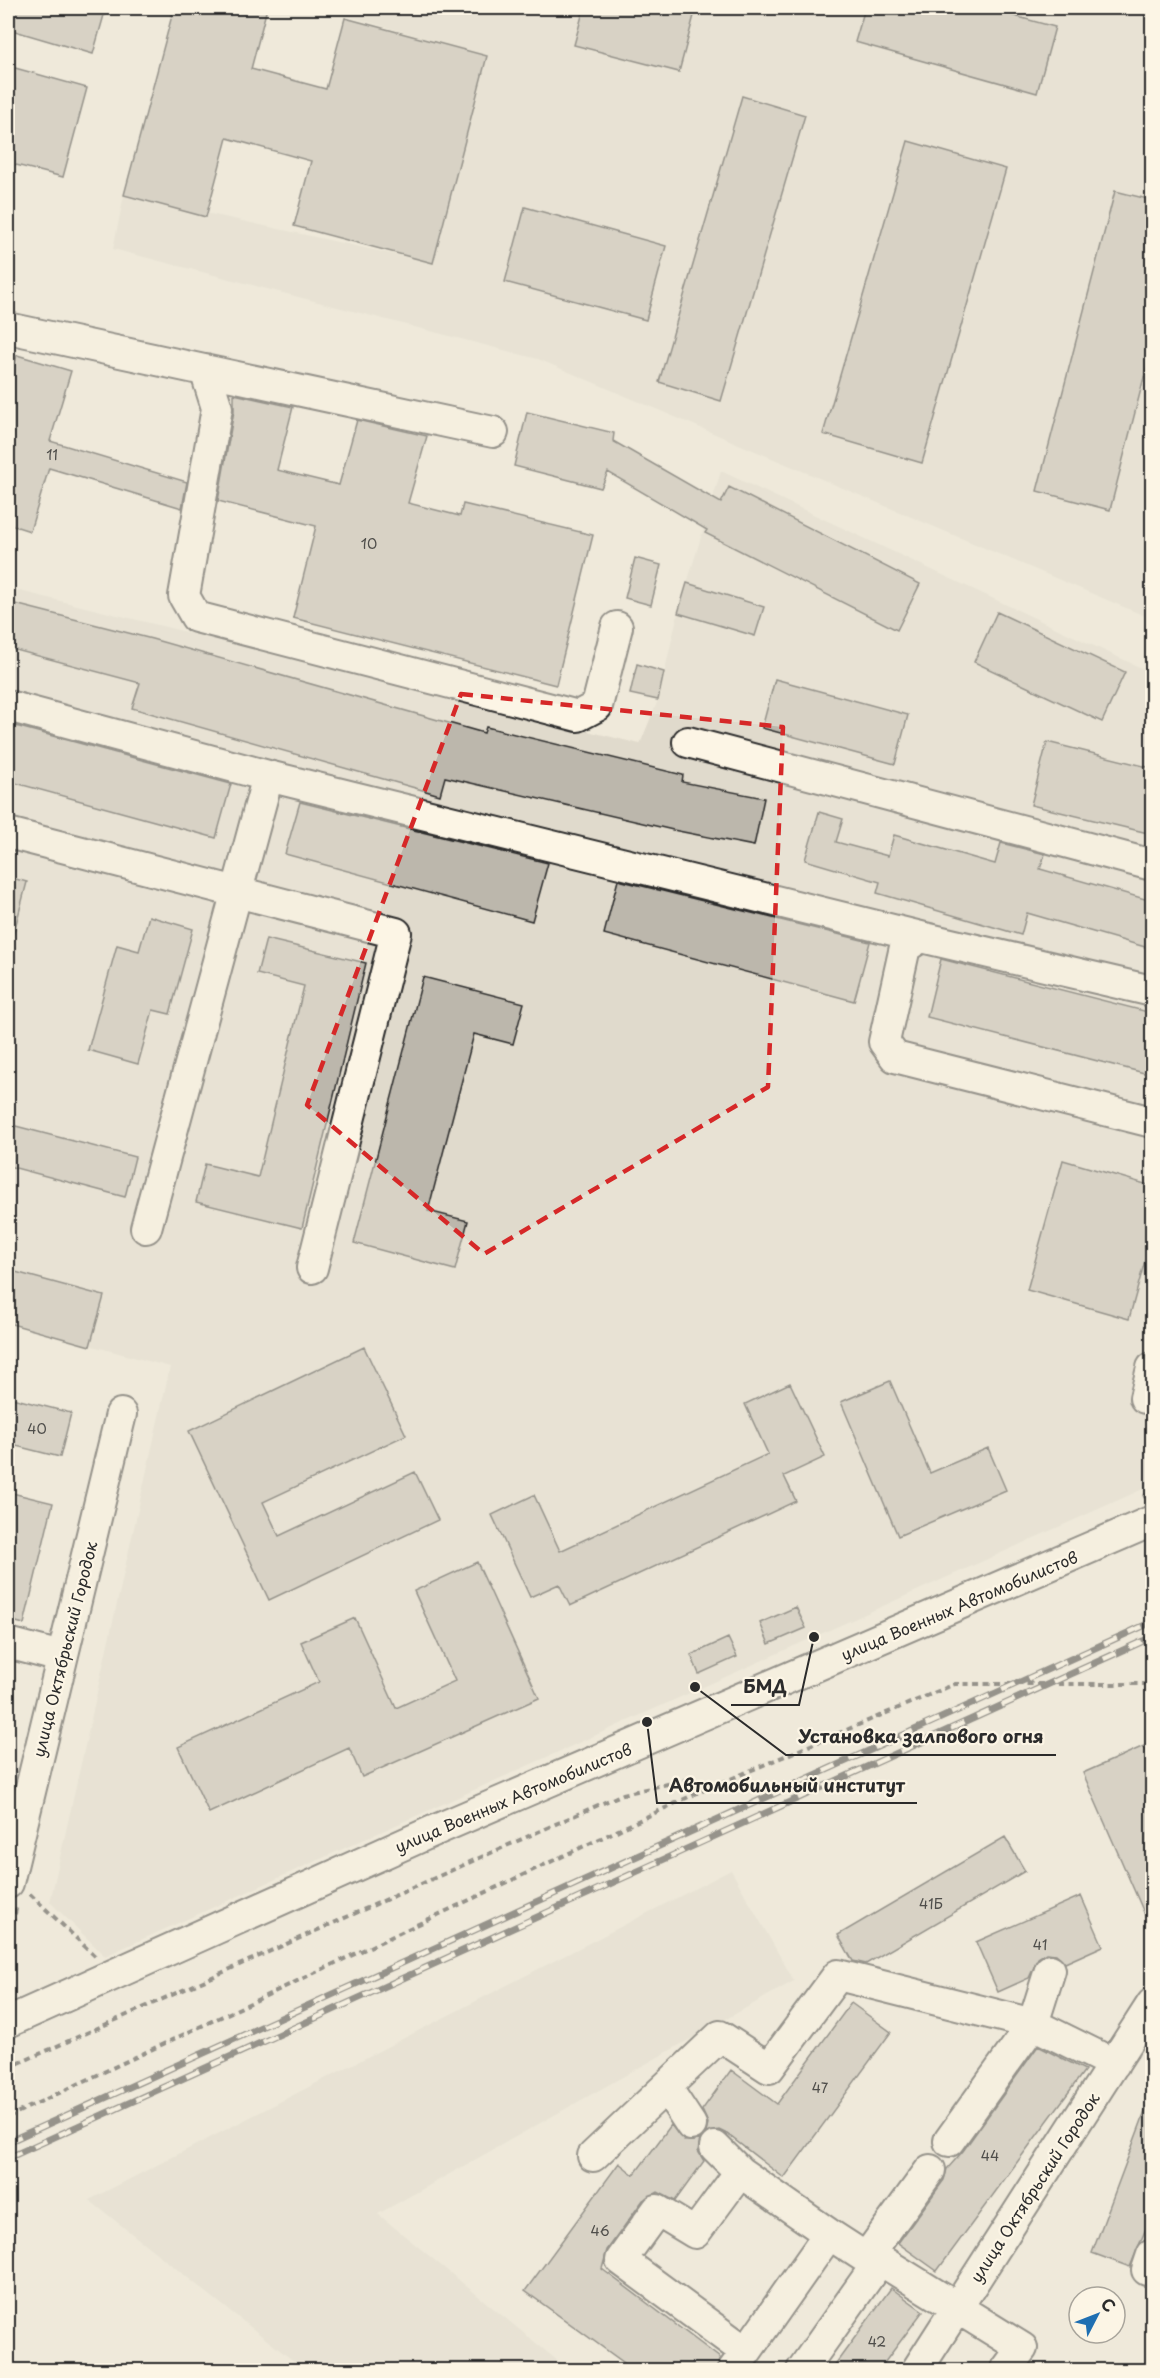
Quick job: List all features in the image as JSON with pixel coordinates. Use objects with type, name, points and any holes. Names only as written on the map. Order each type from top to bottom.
[{"type":"street","points":[[8,328],[493,432]]},
{"type":"street","points":[[205,370],[217,408],[184,596],[196,617],[578,716],[597,706],[617,627]]},
{"type":"street","points":[[8,706],[268,776],[921,937],[1152,991]]},
{"type":"street","points":[[688,742],[1152,865]]},
{"type":"street","points":[[146,1228],[268,776]]},
{"type":"street","points":[[8,833],[396,933],[312,1268]]},
{"type":"street","points":[[921,937],[905,947],[884,1042],[895,1057],[1152,1122]]},
{"type":"street","points":[[1145,1398],[1152,1368]]},
{"type":"street","name":"улица Октябрьский Городок","points":[[8,1883],[121,1414]]},
{"type":"street","name":"улица Военных Автомобилистов","points":[[8,2022],[431,1832],[1152,1521]]},
{"type":"street","points":[[8,1643],[61,1657]]},
{"type":"street","points":[[949,2141],[1033,2024],[1050,1970]]},
{"type":"street","points":[[593,2156],[720,2036],[769,2068],[838,1975],[1033,2024],[1114,2064]]},
{"type":"street","name":"улица Октябрьский Городок","points":[[917,2370],[1152,2004]]},
{"type":"street","points":[[666,2087],[691,2125]]},
{"type":"street","points":[[715,2147],[740,2172],[829,2234],[957,2307],[1022,2348],[1006,2370]]},
{"type":"street","points":[[802,2370],[930,2170]]},
{"type":"street","points":[[740,2172],[694,2233],[657,2210],[621,2260],[740,2361],[829,2234]]},
{"type":"path","points":[[8,2117],[695,1794],[955,1684],[1152,1684]]},
{"type":"path","points":[[8,2068],[623,1794],[690,1779]]},
{"type":"highlighted area","points":[[461,694],[783,727],[768,1087],[484,1254],[307,1105]]},
{"type":"shaded area","points":[[319,8],[1152,8],[1152,619],[538,359],[113,249],[124,195],[433,263],[487,56]]},
{"type":"shaded area","points":[[721,471],[1152,673],[1152,1485],[105,1956],[50,1902],[170,1367],[8,1323],[8,588],[640,744],[658,700],[678,613]]},
{"type":"shaded area","points":[[731,1870],[794,1981],[378,2214],[569,2370],[305,2370],[89,2200]]},
{"type":"building","points":[[8,8],[106,8],[93,54],[8,29]]},
{"type":"building","points":[[174,8],[267,8],[251,69],[326,89],[345,18],[487,56],[433,263],[294,226],[311,161],[227,138],[206,217],[124,195]]},
{"type":"building","points":[[584,8],[696,8],[679,72],[574,45]]},
{"type":"building","points":[[865,8],[985,8],[1055,27],[1037,93],[855,42]]},
{"type":"building","points":[[8,66],[87,88],[63,177],[8,163]]},
{"type":"building","points":[[742,96],[805,115],[721,401],[659,382]]},
{"type":"building","points":[[908,141],[1006,169],[922,463],[823,434]]},
{"type":"building","points":[[1115,191],[1152,200],[1152,346],[1110,510],[1037,491]]},
{"type":"building","points":[[525,207],[666,246],[646,320],[505,282]]},
{"type":"building","points":[[17,355],[71,371],[50,441],[187,482],[182,508],[49,468],[30,531],[8,524],[8,387]]},
{"type":"building","points":[[234,394],[293,407],[277,470],[339,485],[357,420],[427,436],[408,503],[460,516],[463,504],[593,535],[556,685],[293,618],[316,526],[218,501],[234,411]]},
{"type":"building","points":[[527,412],[614,433],[613,441],[721,503],[729,487],[920,584],[897,630],[705,533],[707,530],[608,472],[601,488],[514,466]]},
{"type":"building","points":[[635,558],[661,565],[651,605],[625,598]]},
{"type":"building","points":[[687,583],[764,607],[755,636],[678,613]]},
{"type":"building","points":[[15,604],[152,639],[484,733],[486,727],[683,775],[682,782],[764,798],[754,846],[673,830],[445,777],[440,795],[132,708],[140,683],[8,648],[8,633]]},
{"type":"building","points":[[997,612],[1125,672],[1102,722],[974,662]]},
{"type":"building","points":[[637,664],[664,672],[658,700],[630,694]]},
{"type":"building","points":[[775,679],[908,715],[895,764],[762,728]]},
{"type":"building","points":[[8,724],[231,784],[216,838],[8,781]]},
{"type":"building","points":[[1047,742],[1152,768],[1152,834],[1031,805]]},
{"type":"building","points":[[300,802],[548,863],[532,921],[285,854]]},
{"type":"building","points":[[819,812],[843,819],[836,842],[888,856],[894,835],[995,864],[1001,843],[1045,854],[1040,869],[1152,901],[1152,949],[1027,913],[1021,935],[877,893],[880,882],[805,860]]},
{"type":"building","points":[[8,877],[27,882],[13,936],[8,935]]},
{"type":"building","points":[[618,880],[870,942],[854,1001],[604,934]]},
{"type":"building","points":[[149,916],[193,929],[170,1014],[153,1010],[138,1064],[88,1050],[117,945],[139,951]]},
{"type":"building","points":[[266,939],[366,963],[302,1228],[196,1202],[205,1164],[258,1177],[304,986],[257,974]]},
{"type":"building","points":[[941,959],[1152,1013],[1152,1075],[927,1017]]},
{"type":"building","points":[[423,977],[524,1003],[513,1044],[474,1034],[428,1211],[468,1221],[455,1270],[354,1243]]},
{"type":"building","points":[[8,1124],[135,1157],[125,1197],[8,1166]]},
{"type":"building","points":[[1063,1160],[1152,1186],[1152,1235],[1129,1319],[1027,1290]]},
{"type":"building","points":[[8,1270],[104,1296],[90,1346],[8,1323]]},
{"type":"building","points":[[364,1347],[406,1435],[263,1502],[279,1536],[415,1472],[438,1520],[269,1600],[189,1431]]},
{"type":"building","points":[[890,1381],[930,1473],[988,1448],[1006,1490],[898,1536],[841,1402]]},
{"type":"building","points":[[790,1383],[825,1457],[784,1476],[796,1501],[570,1606],[559,1584],[530,1597],[492,1515],[534,1495],[560,1551],[768,1454],[745,1404]]},
{"type":"building","points":[[8,1397],[71,1413],[60,1457],[8,1444]]},
{"type":"building","points":[[8,1492],[53,1503],[24,1624],[8,1620]]},
{"type":"building","points":[[477,1562],[539,1698],[362,1777],[349,1748],[209,1813],[178,1747],[319,1682],[301,1642],[355,1618],[396,1708],[455,1681],[414,1591]]},
{"type":"building","points":[[796,1607],[806,1628],[769,1644],[760,1623]]},
{"type":"building","points":[[728,1638],[737,1657],[699,1674],[691,1655]]},
{"type":"building","points":[[1144,1746],[1152,1766],[1152,1931],[1083,1773]]},
{"type":"building","points":[[1005,1837],[1025,1871],[866,1964],[853,1961],[838,1935]]},
{"type":"building","points":[[1081,1896],[1103,1946],[1065,1963],[1056,1954],[1046,1953],[1038,1958],[1029,1978],[998,1992],[976,1942]]},
{"type":"building","points":[[851,2003],[891,2032],[784,2178],[727,2134],[719,2130],[706,2133],[708,2123],[702,2110],[731,2070],[777,2104]]},
{"type":"building","points":[[1038,2046],[1085,2070],[937,2271],[898,2243],[944,2180],[947,2169],[963,2151]]},
{"type":"building","points":[[1151,2096],[1152,2214],[1130,2267],[1092,2253]]},
{"type":"building","points":[[671,2125],[684,2141],[700,2140],[698,2151],[704,2161],[675,2201],[658,2192],[643,2200],[607,2250],[602,2269],[720,2358],[716,2370],[634,2370],[525,2291],[619,2163],[634,2175]]},
{"type":"building","points":[[891,2288],[923,2311],[879,2370],[831,2370]]},
{"type":"railway","points":[[8,2142],[1152,1622]]},
{"type":"railway","points":[[8,2158],[1152,1637]]},
{"type":"place","name":"БМД","points":[[814,1637]]},
{"type":"place","name":"Установка залпового огня","points":[[695,1687]]},
{"type":"place","name":"Автомобильный институт","points":[[647,1722]]}]
